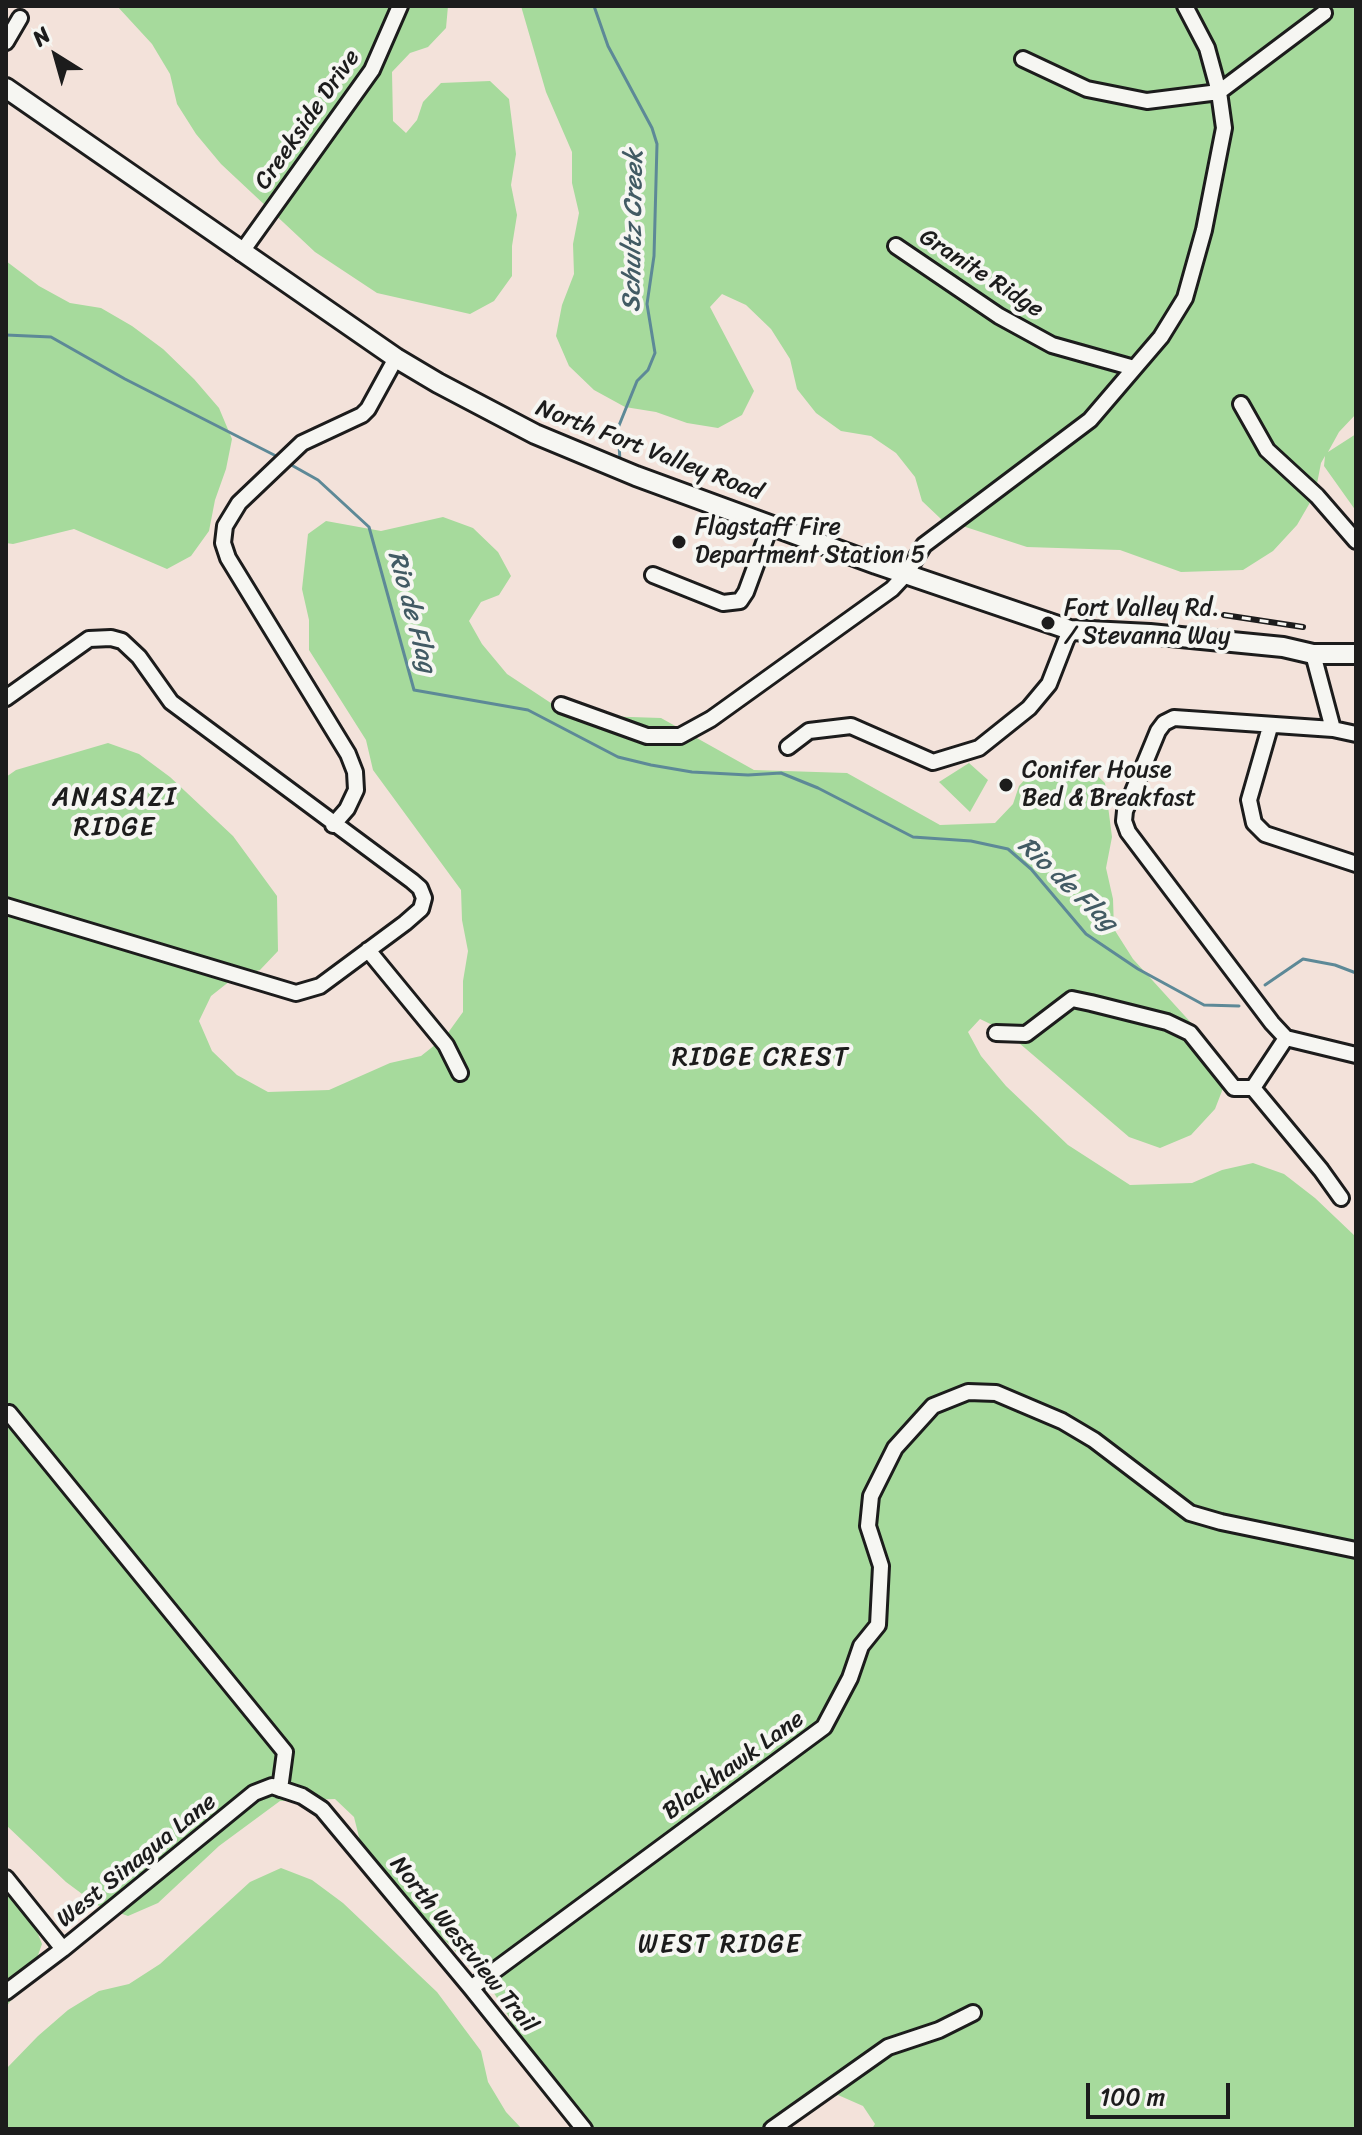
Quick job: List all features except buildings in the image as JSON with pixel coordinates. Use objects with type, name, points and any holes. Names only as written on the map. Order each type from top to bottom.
[{"type":"main road","name":"North Fort Valley Road","points":[[6,88],[396,358],[535,434],[636,476],[1070,630],[1283,647],[1313,654],[1356,654]]},
{"type":"street","name":"Creekside Drive","points":[[241,253],[372,70],[400,6]]},
{"type":"street","points":[[561,705],[647,736],[680,736],[711,719],[892,589],[906,574],[924,545],[1090,420],[1161,337],[1185,298],[1204,230],[1224,128],[1219,92],[1207,48],[1185,6]]},
{"type":"street","points":[[1023,59],[1087,89],[1147,101],[1219,92],[1324,13]]},
{"type":"street","points":[[6,42],[20,18]]},
{"type":"street","name":"Granite Ridge","points":[[896,246],[999,316],[1052,345],[1134,368]]},
{"type":"street","points":[[333,825],[347,809],[356,790],[355,772],[348,754],[228,558],[223,543],[225,526],[231,513],[302,443],[362,415],[396,358]]},
{"type":"street","points":[[1241,404],[1267,450],[1317,496],[1356,541]]},
{"type":"street","points":[[653,575],[723,603],[740,601],[771,524]]},
{"type":"street","points":[[788,747],[809,731],[851,726],[933,762],[979,748],[1029,708],[1049,684],[1070,630]]},
{"type":"street","points":[[6,698],[89,639],[122,641],[139,657],[171,702],[412,881],[420,888],[424,898],[421,909],[320,986],[296,993],[6,906]]},
{"type":"street","points":[[1313,654],[1333,729]]},
{"type":"street","points":[[1356,734],[1333,729],[1174,718],[1164,723],[1158,731],[1125,811],[1124,821],[1128,832],[1286,1038],[1356,1055]]},
{"type":"street","points":[[1270,727],[1249,800],[1254,823],[1265,834],[1356,864]]},
{"type":"street","points":[[368,950],[446,1045],[460,1073]]},
{"type":"street","points":[[996,1033],[1026,1034],[1072,999],[1091,1003],[1167,1022],[1190,1033],[1234,1088],[1253,1088]]},
{"type":"street","points":[[1253,1088],[1286,1038]]},
{"type":"street","points":[[1253,1088],[1341,1198]]},
{"type":"street","name":"Blackhawk Lane","points":[[471,1988],[824,1727],[850,1678],[861,1646],[878,1625],[881,1566],[868,1526],[871,1496],[895,1448],[933,1406],[968,1392],[996,1393],[1062,1421],[1094,1440],[1190,1513],[1356,1550]]},
{"type":"street","points":[[9,1413],[285,1752],[280,1789]]},
{"type":"street","name":"West Sinagua Lane","points":[[6,1992],[254,1793],[272,1786],[280,1789]]},
{"type":"street","name":"North Westview Trail","points":[[280,1789],[302,1796],[322,1809],[584,2129]]},
{"type":"street","points":[[6,1878],[63,1949]]},
{"type":"street","points":[[772,2129],[888,2047],[939,2030],[973,2013]]},
{"type":"green space","points":[[117,6],[448,6],[446,28],[428,47],[410,53],[392,72],[393,121],[406,133],[417,120],[423,102],[441,83],[490,81],[509,99],[516,154],[511,185],[517,215],[512,246],[512,276],[494,301],[470,314],[377,293],[315,252],[221,164],[196,134],[177,104],[170,74],[152,44]]},
{"type":"green space","points":[[521,6],[1356,6],[1356,414],[1339,432],[1328,452],[1356,434],[1356,511],[1324,466],[1325,456],[1315,494],[1297,525],[1273,551],[1243,570],[1181,572],[1120,550],[1027,547],[941,519],[922,501],[915,477],[896,453],[871,436],[841,431],[816,413],[797,389],[790,359],[771,329],[746,305],[722,294],[710,307],[754,391],[742,415],[718,428],[687,423],[656,412],[625,407],[594,390],[569,366],[556,336],[562,305],[574,274],[573,244],[579,213],[572,183],[572,152],[546,92]]},
{"type":"green space","points":[[6,261],[39,286],[70,303],[101,308],[132,326],[163,349],[219,408],[232,439],[209,531],[191,556],[167,569],[74,529],[6,543]]},
{"type":"green space","points":[[443,517],[473,528],[498,552],[511,576],[499,595],[481,602],[469,621],[482,644],[507,674],[569,715],[661,718],[754,770],[847,773],[940,825],[995,823],[1013,804],[1019,786],[1037,766],[1086,765],[1105,783],[1112,837],[1106,868],[1113,899],[1114,929],[1133,959],[1214,1048],[1227,1078],[1215,1109],[1191,1135],[1160,1148],[1129,1137],[1005,1031],[980,1019],[968,1032],[981,1056],[1006,1086],[1068,1145],[1130,1185],[1192,1183],[1222,1170],[1253,1163],[1284,1174],[1356,1237],[1356,2129],[872,2129],[875,2124],[863,2106],[838,2095],[808,2108],[784,2129],[582,2129],[518,2050],[511,2020],[492,1990],[379,1871],[360,1841],[354,1817],[335,1799],[280,1801],[219,1846],[158,1903],[128,1916],[97,1905],[66,1882],[6,1825],[6,777],[16,770],[108,743],[139,754],[170,777],[233,836],[277,896],[278,951],[260,970],[235,977],[211,996],[199,1021],[212,1051],[237,1075],[268,1092],[329,1090],[390,1063],[421,1056],[445,1037],[463,1012],[463,981],[468,951],[462,920],[461,890],[373,770],[366,740],[309,650],[309,620],[302,589],[308,534],[326,521],[381,531]]},
{"type":"green space","points":[[969,763],[988,780],[970,812],[939,782]]},
{"type":"green space","points":[[281,1868],[312,1880],[343,1903],[437,1992],[481,2051],[488,2082],[506,2112],[522,2129],[6,2129],[6,2069],[38,2036],[68,2010],[99,1991],[129,1984],[160,1964],[250,1882]]},
{"type":"green space","points":[[6,1891],[30,1914],[42,1944],[31,1975],[6,2007]]},
{"type":"waterway","name":"Schultz Creek","points":[[594,6],[608,46],[652,128],[657,144],[654,256],[647,304],[655,353],[648,370],[637,381],[618,428],[620,461]]},
{"type":"waterway","name":"Rio de Flag","points":[[6,335],[51,337],[125,379],[280,458]]},
{"type":"waterway","name":"Rio de Flag","points":[[286,462],[318,480],[369,527],[414,690],[528,710],[618,757],[651,765],[692,772],[781,773],[818,788],[913,837],[971,841],[1008,849],[1031,869],[1086,934],[1138,969],[1204,1005],[1239,1006]]},
{"type":"waterway","name":"Rio de Flag","points":[[1265,985],[1303,959],[1356,973]]},
{"type":"railway","points":[[1224,615],[1303,627]]},
{"type":"place","name":"Flagstaff Fire Department Station 5","points":[[679,542]]},
{"type":"place","name":"Fort Valley Rd. / Stevanna Way","points":[[1048,623]]},
{"type":"place","name":"Conifer House Bed & Breakfast","points":[[1006,785]]},
{"type":"district","name":"ANASAZI RIDGE","points":[[115,813]]},
{"type":"district","name":"RIDGE CREST","points":[[761,1058]]},
{"type":"district","name":"WEST RIDGE","points":[[720,1945]]}]
